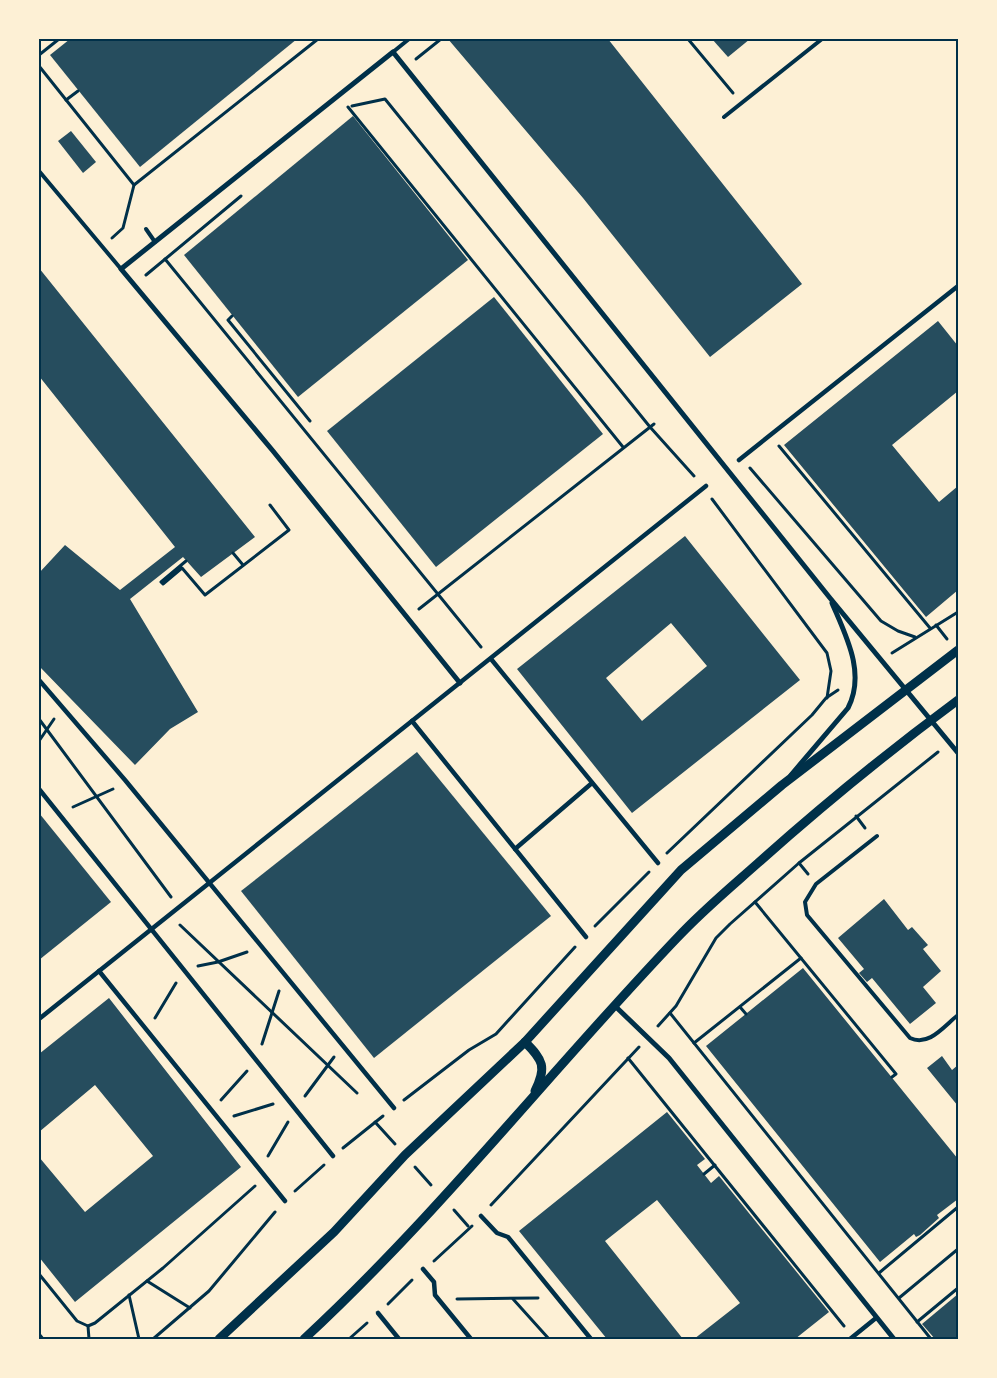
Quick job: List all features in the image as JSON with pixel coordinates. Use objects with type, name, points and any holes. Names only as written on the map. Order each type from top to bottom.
[{"type":"street","points":[[460,683],[121,269],[393,52],[830,598],[908,689],[958,753]]},
{"type":"street","points":[[739,460],[958,286]]},
{"type":"street","points":[[39,1019],[705,487]]},
{"type":"street","points":[[782,785],[848,708],[854,696],[856,678],[851,649],[830,598]]},
{"type":"street","points":[[219,1339],[334,1232],[405,1155],[525,1042],[681,870],[782,785],[958,650]]},
{"type":"street","points":[[491,659],[658,863]]},
{"type":"street","points":[[39,680],[285,973],[394,1108]]},
{"type":"street","points":[[304,1339],[373,1274],[531,1100],[614,1004],[678,936],[829,800],[958,700]]},
{"type":"street","points":[[412,721],[586,937]]},
{"type":"street","points":[[515,849],[592,783]]},
{"type":"street","points":[[39,789],[333,1156]]},
{"type":"street","points":[[98,971],[285,1201]]},
{"type":"street","points":[[614,1004],[669,1058],[894,1339]]},
{"type":"street","points":[[525,1042],[540,1060],[542,1068],[542,1077],[531,1100]]},
{"type":"street","points":[[481,1216],[497,1233],[508,1237],[590,1339]]},
{"type":"street","points":[[423,1269],[434,1282],[435,1295],[471,1339]]},
{"type":"street","points":[[378,1314],[399,1339]]},
{"type":"street","points":[[851,1338],[876,1318]]},
{"type":"lane","points":[[393,52],[409,39]]},
{"type":"lane","points":[[724,117],[822,39]]},
{"type":"lane","points":[[39,171],[121,269]]},
{"type":"lane","points":[[146,229],[155,242]]},
{"type":"lane","points":[[877,836],[816,884],[805,902],[807,915],[910,1038],[919,1042],[928,1039],[958,1015]]},
{"type":"path","points":[[39,55],[59,39]]},
{"type":"path","points":[[103,247],[123,228],[134,186],[318,39]]},
{"type":"path","points":[[406,67],[440,39]]},
{"type":"path","points":[[688,39],[741,103]]},
{"type":"path","points":[[39,66],[134,186]]},
{"type":"path","points":[[66,100],[78,91]]},
{"type":"path","points":[[342,112],[349,106],[385,99],[705,487],[827,653],[831,671],[826,698]]},
{"type":"path","points":[[349,106],[623,447]]},
{"type":"path","points":[[134,284],[243,194]]},
{"type":"path","points":[[165,259],[491,659]]},
{"type":"path","points":[[232,316],[228,320],[310,420]]},
{"type":"path","points":[[408,618],[652,425]]},
{"type":"path","points":[[771,435],[930,628]]},
{"type":"path","points":[[186,561],[160,582],[163,584],[182,568],[205,595],[289,530],[270,505]]},
{"type":"path","points":[[233,553],[243,565]]},
{"type":"path","points":[[882,660],[958,612]]},
{"type":"path","points":[[153,1339],[208,1290],[285,1201],[333,1156],[460,1057],[496,1034],[658,863],[826,698],[856,678]]},
{"type":"path","points":[[39,741],[62,707]]},
{"type":"path","points":[[39,718],[179,907]]},
{"type":"path","points":[[59,814],[127,783]]},
{"type":"path","points":[[856,816],[862,823]]},
{"type":"path","points":[[756,902],[896,1074],[892,1077]]},
{"type":"path","points":[[177,922],[357,1093]]},
{"type":"path","points":[[147,1032],[184,968],[218,962],[262,946]]},
{"type":"path","points":[[694,1043],[802,958]]},
{"type":"path","points":[[211,1111],[257,1060],[285,973]]},
{"type":"path","points":[[740,1007],[746,1014]]},
{"type":"path","points":[[670,1013],[917,1322],[925,1329],[931,1339]]},
{"type":"path","points":[[260,1171],[296,1108],[343,1044]]},
{"type":"path","points":[[628,1058],[851,1338]]},
{"type":"path","points":[[714,1068],[720,1064]]},
{"type":"path","points":[[219,1121],[288,1099]]},
{"type":"path","points":[[375,1122],[470,1228]]},
{"type":"path","points":[[704,1174],[714,1165]]},
{"type":"path","points":[[39,1274],[77,1322],[88,1326],[95,1323],[147,1281],[265,1178]]},
{"type":"path","points":[[878,1273],[958,1207]]},
{"type":"path","points":[[898,1298],[958,1249]]},
{"type":"path","points":[[147,1281],[190,1308]]},
{"type":"path","points":[[917,1322],[958,1288]]},
{"type":"path","points":[[129,1296],[139,1339]]},
{"type":"path","points":[[439,1300],[556,1297]]},
{"type":"path","points":[[513,1298],[549,1339]]},
{"type":"path","points":[[88,1326],[89,1339]]},
{"type":"path","points":[[39,1334],[43,1339]]},
{"type":"building","points":[[70,39],[297,39],[140,167],[50,55]]},
{"type":"building","points":[[448,39],[608,39],[802,284],[710,357],[583,198]]},
{"type":"building","points":[[712,39],[750,39],[728,57]]},
{"type":"building","points":[[353,116],[468,260],[298,397],[184,255]]},
{"type":"building","points":[[71,131],[96,162],[83,173],[58,141]]},
{"type":"building","points":[[39,268],[255,537],[201,577],[183,557],[130,599],[198,712],[170,729],[135,765],[39,666],[39,573],[65,545],[120,590],[175,547],[39,376]]},
{"type":"building","points":[[494,297],[603,434],[436,567],[327,431]]},
{"type":"building","points":[[938,321],[958,346],[958,391],[892,445],[939,502],[958,486],[958,590],[926,617],[784,445]]},
{"type":"building","points":[[685,536],[800,680],[632,813],[517,669]],"holes":[[[671,623],[707,666],[642,721],[606,678]]]},
{"type":"building","points":[[417,752],[551,916],[374,1058],[241,891]]},
{"type":"building","points":[[39,813],[111,902],[39,960]]},
{"type":"building","points":[[884,899],[908,930],[912,927],[928,945],[923,949],[941,971],[923,987],[936,1003],[910,1024],[872,978],[867,982],[859,973],[864,969],[838,938]]},
{"type":"building","points":[[803,968],[958,1159],[958,1199],[937,1215],[939,1218],[920,1235],[916,1237],[914,1234],[880,1262],[706,1046]]},
{"type":"building","points":[[109,998],[241,1167],[75,1302],[39,1257],[39,1157],[85,1212],[153,1156],[95,1085],[39,1132],[39,1054]]},
{"type":"building","points":[[942,1056],[952,1070],[958,1065],[958,1106],[927,1068]]},
{"type":"building","points":[[667,1112],[705,1159],[697,1165],[711,1183],[719,1176],[829,1312],[795,1339],[694,1339],[740,1303],[657,1200],[605,1241],[683,1339],[607,1339],[519,1231]]},
{"type":"building","points":[[958,1294],[958,1339],[935,1339],[922,1324]]}]
